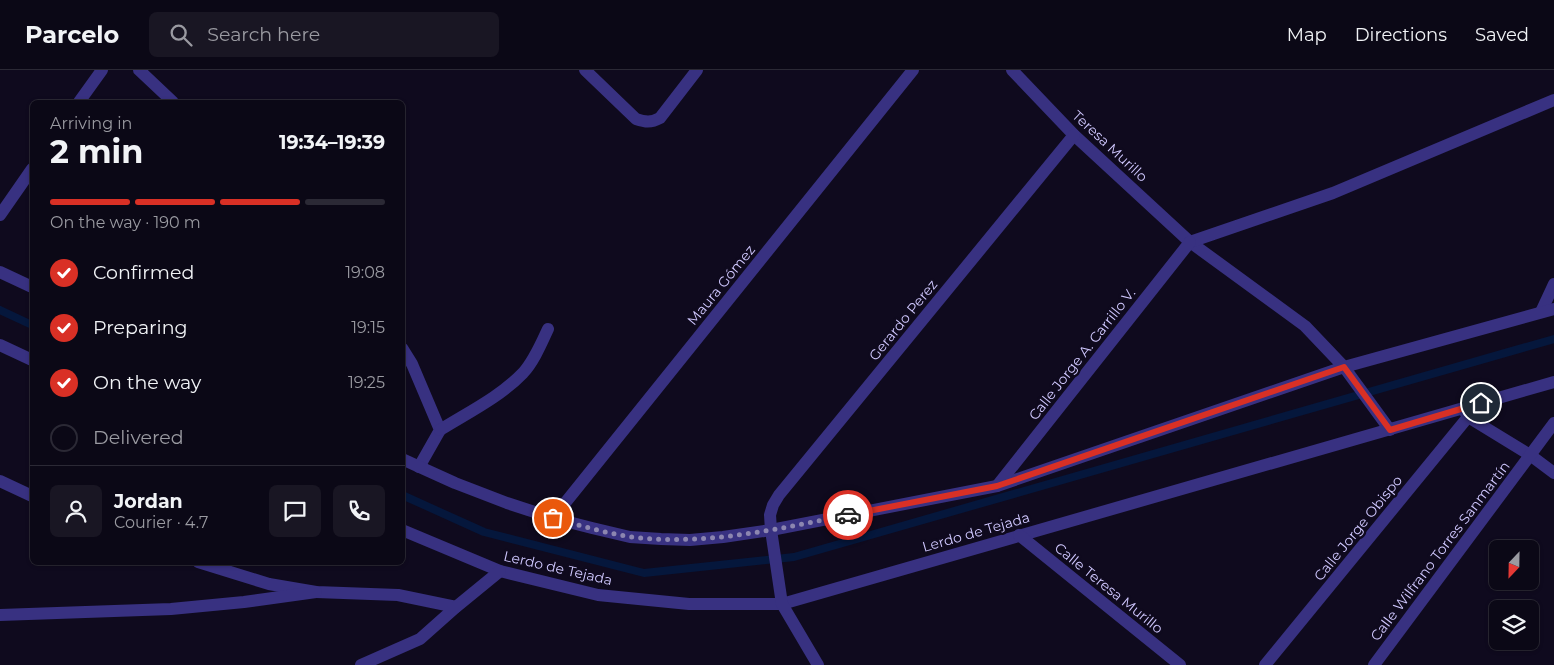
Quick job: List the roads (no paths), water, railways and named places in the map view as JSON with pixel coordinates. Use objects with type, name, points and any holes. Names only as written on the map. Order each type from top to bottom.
[{"type":"street","points":[[80,100],[102,70]]},
{"type":"street","points":[[139,70],[170,100]]},
{"type":"street","points":[[585,70],[636,119],[645,122],[660,118],[697,70]]},
{"type":"street","name":"Maura Gómez","points":[[553,518],[913,70]]},
{"type":"street","name":"Teresa Murillo","points":[[1012,70],[1074,135],[1190,242]]},
{"type":"street","points":[[1190,242],[1333,193],[1554,100]]},
{"type":"street","name":"Gerardo Perez","points":[[782,604],[770,530],[770,515],[779,495],[1074,135]]},
{"type":"street","points":[[0,215],[30,172]]},
{"type":"street","points":[[1190,242],[1305,326],[1344,367],[1390,430]]},
{"type":"street","name":"Calle Jorge A. Carrillo V.","points":[[997,486],[1190,242]]},
{"type":"street","points":[[0,272],[30,286]]},
{"type":"street","points":[[1541,312],[1554,284]]},
{"type":"street","points":[[405,460],[489,496],[553,518],[630,537],[690,540],[770,530],[997,486],[1344,367],[1554,309]]},
{"type":"street","points":[[419,467],[440,430],[502,391],[523,372],[535,355],[548,329]]},
{"type":"street","points":[[0,345],[30,359]]},
{"type":"street","points":[[405,353],[412,364],[440,430]]},
{"type":"street","name":"Lerdo de Tejada","points":[[405,531],[500,571],[598,595],[689,604],[782,604],[1390,430],[1465,413],[1554,382]]},
{"type":"street","points":[[1465,413],[1554,473]]},
{"type":"street","name":"Calle Jorge Obispo","points":[[1265,665],[1465,413]]},
{"type":"street","name":"Calle Wilfrano Torres Sanmartín","points":[[1374,665],[1554,422]]},
{"type":"street","points":[[0,481],[30,495]]},
{"type":"street","name":"Calle Teresa Murillo","points":[[1020,535],[1180,665]]},
{"type":"street","points":[[208,565],[269,584],[316,592],[398,595],[456,606]]},
{"type":"street","points":[[360,665],[420,639],[456,606],[500,571]]},
{"type":"street","points":[[0,615],[170,609],[244,602],[316,592]]},
{"type":"street","points":[[782,604],[818,665]]},
{"type":"waterway","points":[[0,310],[30,324]]},
{"type":"waterway","points":[[405,496],[484,532],[644,573],[794,557],[1554,339]]}]
